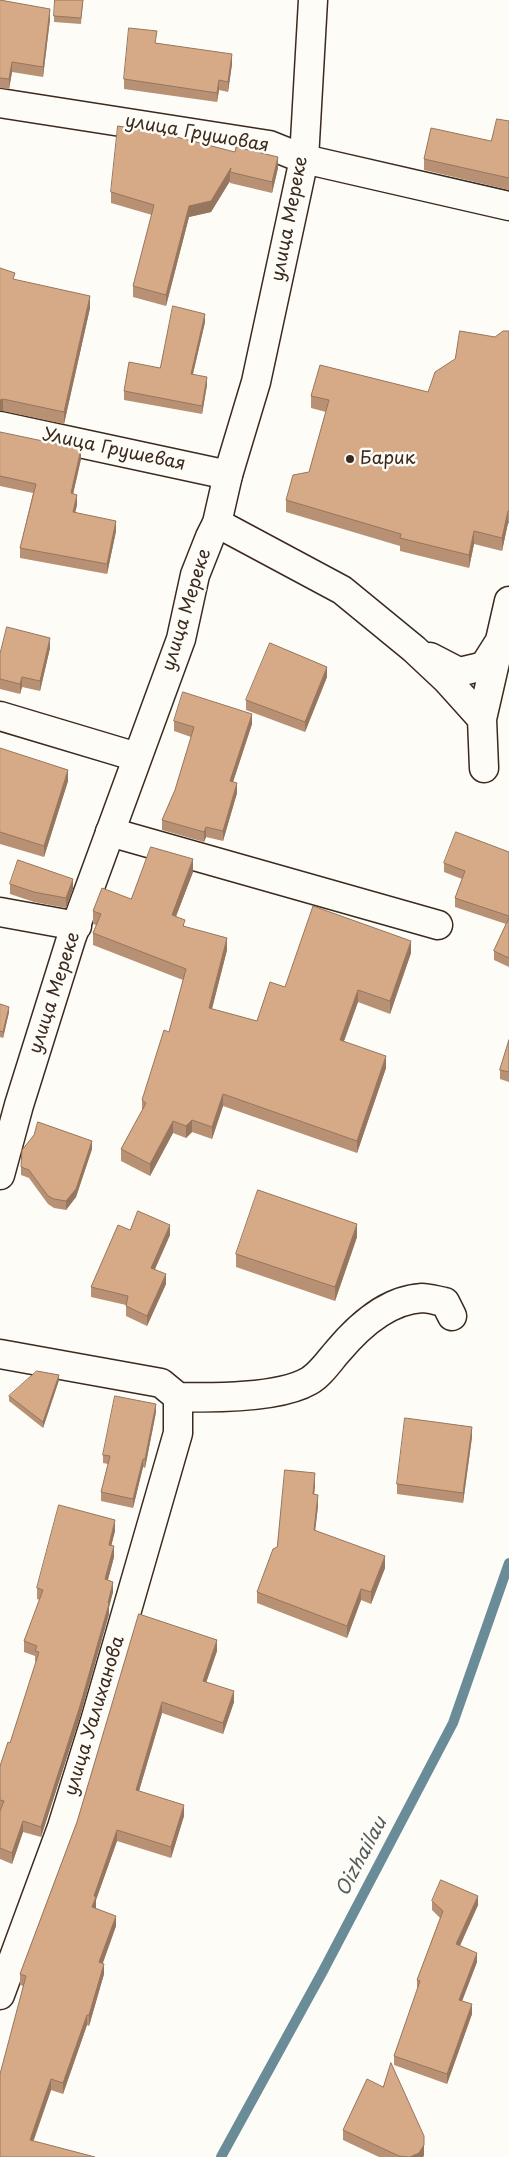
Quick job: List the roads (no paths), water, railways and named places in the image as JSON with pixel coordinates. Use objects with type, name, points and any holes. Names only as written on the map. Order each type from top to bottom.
[{"type":"street","name":"улица Мереке","points":[[1,1171],[77,926],[181,639],[195,575],[217,523],[228,475],[256,382],[304,159],[313,0]]},
{"type":"street","name":"улица Грушовая","points":[[0,102],[269,145],[304,159],[509,206]]},
{"type":"street","name":"Улица Грушевая","points":[[0,426],[228,475]]},
{"type":"street","points":[[217,523],[342,590],[414,649],[446,679],[482,719]]},
{"type":"street","points":[[484,768],[482,719],[509,600]]},
{"type":"street","points":[[414,649],[459,672],[484,666],[500,640]]},
{"type":"street","points":[[0,716],[137,757]]},
{"type":"street","points":[[110,832],[438,925]]},
{"type":"street","points":[[0,912],[77,926]]},
{"type":"street","points":[[0,1354],[161,1383],[178,1397],[210,1398],[277,1392],[309,1381],[356,1329],[367,1320],[400,1302],[423,1298],[445,1302],[452,1316]]},
{"type":"street","name":"улица Уалиханова","points":[[0,1995],[62,1827],[78,1774],[178,1433],[178,1397]]},
{"type":"waterway","name":"Oizhailau","points":[[221,2157],[323,1971],[453,1723],[509,1563]]},
{"type":"place","name":"Барик","points":[[350,459]]}]
